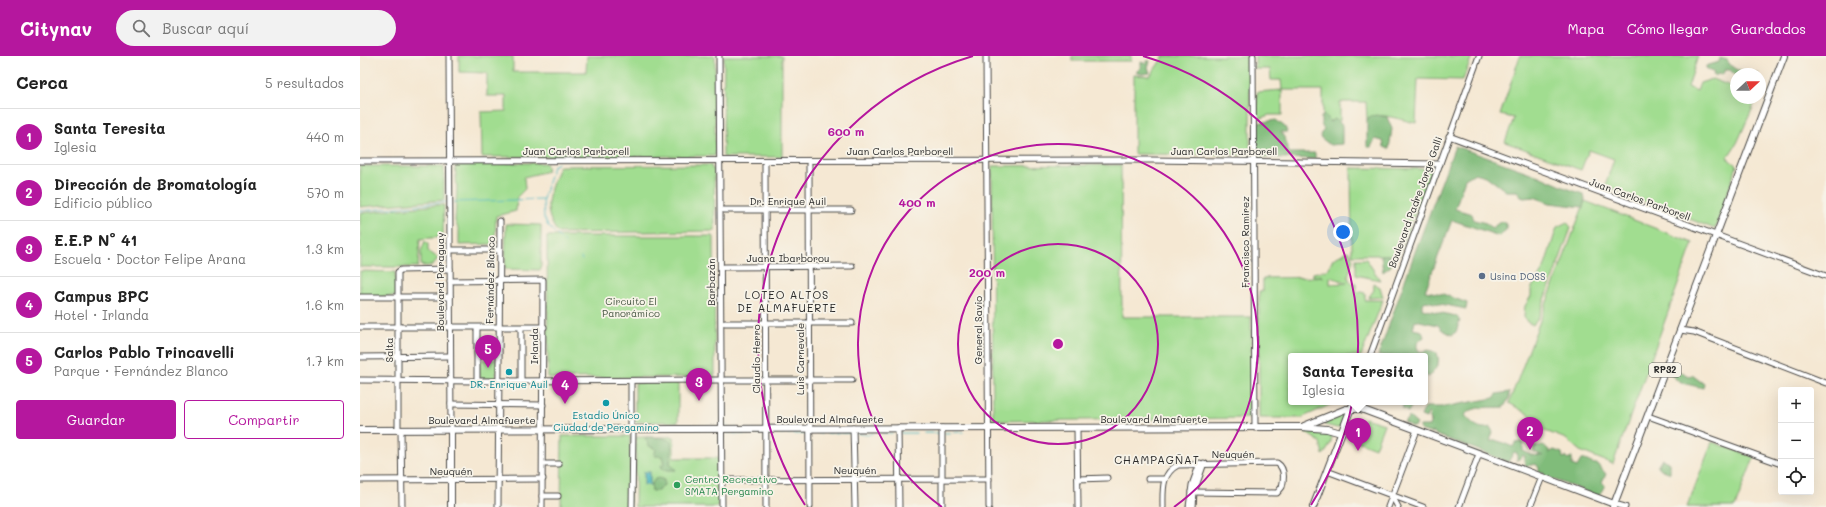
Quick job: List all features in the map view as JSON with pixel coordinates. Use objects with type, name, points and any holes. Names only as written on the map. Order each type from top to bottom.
[{"type":"main road","name":"RP32","points":[[1614,506],[1784,56]]},
{"type":"main road","name":"Boulevard Almafuerte","points":[[1301,427],[1352,405]]},
{"type":"main road","points":[[1314,507],[1352,405],[1614,506]]},
{"type":"main road","name":"Boulevard Almafuerte","points":[[360,430],[854,428],[1077,429],[1301,427],[1327,429],[1341,433]]},
{"type":"main road","name":"Boulevard Paraguay","points":[[451,430],[451,507]]},
{"type":"street","name":"Boulevard Paraguay","points":[[449,56],[451,430]]},
{"type":"street","name":"Barbazán","points":[[719,56],[719,160],[723,380],[722,507]]},
{"type":"street","name":"General Savio","points":[[986,56],[988,507]]},
{"type":"street","name":"Francisco Ramirez","points":[[1253,56],[1256,428]]},
{"type":"street","name":"Boulevard Padre Jorge Galli","points":[[1371,353],[1479,56]]},
{"type":"street","name":"Juan Carlos Parborell","points":[[1449,136],[1826,276]]},
{"type":"street","name":"Juan Carlos Parborell","points":[[360,161],[1254,160],[1440,164]]},
{"type":"street","name":"Claudio Herro","points":[[765,164],[766,507]]},
{"type":"street","name":"Luis Carnevale","points":[[809,164],[810,507]]},
{"type":"street","name":"Dr. Enrique Auil","points":[[724,210],[851,210]]},
{"type":"street","name":"Fernández Blanco","points":[[498,507],[500,221]]},
{"type":"street","points":[[450,250],[499,250]]},
{"type":"street","name":"Juana Ibarborou","points":[[724,267],[852,266]]},
{"type":"street","name":"Salta","points":[[402,507],[398,379],[399,271],[450,269]]},
{"type":"street","points":[[450,281],[499,280]]},
{"type":"street","name":"Irlanda","points":[[499,280],[543,280],[544,328],[542,507]]},
{"type":"street","points":[[360,297],[450,297]]},
{"type":"street","points":[[725,323],[852,323]]},
{"type":"street","points":[[360,327],[544,328]]},
{"type":"street","points":[[477,328],[477,381]]},
{"type":"street","points":[[521,328],[521,381]]},
{"type":"street","points":[[1680,330],[1694,332],[1826,382]]},
{"type":"street","points":[[360,357],[450,356]]},
{"type":"street","points":[[360,380],[852,380]]},
{"type":"street","points":[[631,381],[632,507]]},
{"type":"street","points":[[451,404],[543,405]]},
{"type":"street","points":[[1648,416],[1778,463]]},
{"type":"street","points":[[854,428],[855,507]]},
{"type":"street","points":[[898,428],[899,507]]},
{"type":"street","points":[[942,428],[942,507]]},
{"type":"street","points":[[1077,429],[1078,507]]},
{"type":"street","points":[[1388,507],[1417,430]]},
{"type":"street","points":[[1459,507],[1479,454]]},
{"type":"street","points":[[1189,507],[1192,492],[1202,463]]},
{"type":"street","name":"Neuquén","points":[[1164,479],[1169,470],[1178,465],[1202,463],[1277,463],[1281,467],[1284,478],[1281,490],[1276,492],[1192,492]]},
{"type":"street","points":[[543,464],[559,464]]},
{"type":"street","points":[[1327,471],[1423,507]]},
{"type":"street","points":[[1530,507],[1542,477]]},
{"type":"street","points":[[1078,479],[1107,478]]},
{"type":"street","name":"Neuquén","points":[[722,480],[988,479]]},
{"type":"street","points":[[1148,479],[1164,479],[1163,507]]},
{"type":"street","name":"Neuquén","points":[[360,480],[543,480]]},
{"type":"street","points":[[1192,492],[1193,507]]},
{"type":"street","points":[[542,496],[558,496]]},
{"type":"street","points":[[1392,496],[1398,507]]},
{"type":"street","points":[[1614,506],[1625,507]]},
{"type":"green space","points":[[459,56],[513,56],[513,72],[586,72],[587,56],[715,56],[715,156],[482,157],[481,112],[506,111],[506,96],[487,96],[487,73],[459,72]]},
{"type":"green space","points":[[724,56],[782,56],[782,157],[723,157]]},
{"type":"green space","points":[[1072,56],[1131,56],[1131,61],[1072,61]]},
{"type":"green space","points":[[1164,56],[1250,56],[1250,155],[1134,154],[1134,75],[1150,76]]},
{"type":"green space","points":[[1255,56],[1472,56],[1463,80],[1418,79],[1416,123],[1383,116],[1371,117],[1367,119],[1366,102],[1340,102],[1340,121],[1323,121],[1323,90],[1282,90],[1281,80],[1271,80],[1270,69],[1255,69]]},
{"type":"green space","points":[[1520,56],[1698,56],[1688,87],[1697,91],[1700,83],[1712,79],[1730,86],[1730,104],[1754,105],[1737,143],[1727,158],[1737,166],[1715,229],[1605,186],[1614,159],[1589,150],[1581,170],[1505,142],[1514,118],[1500,115]]},
{"type":"green space","points":[[1720,58],[1727,60],[1734,68],[1725,70],[1722,75],[1718,74],[1715,76],[1713,75],[1714,73],[1706,68],[1706,66],[1719,62]]},
{"type":"green space","points":[[1147,61],[1150,61],[1148,67],[1150,73],[1142,74],[1136,72],[1141,67],[1141,62],[1146,64]]},
{"type":"green space","points":[[1282,90],[1282,115],[1269,115],[1257,120],[1257,92]]},
{"type":"green space","points":[[1325,115],[1330,122],[1335,119],[1342,125],[1342,144],[1330,145],[1320,137],[1324,130],[1321,124],[1321,117]]},
{"type":"green space","points":[[1377,115],[1387,117],[1392,129],[1389,149],[1384,147],[1383,141],[1375,139],[1371,147],[1367,147],[1367,119],[1371,116]]},
{"type":"green space","points":[[1276,120],[1285,127],[1287,132],[1281,132],[1286,141],[1289,153],[1315,153],[1315,159],[1257,157],[1257,123]]},
{"type":"green space","points":[[1455,146],[1539,176],[1583,194],[1585,199],[1583,207],[1550,203],[1534,197],[1523,198],[1517,191],[1506,191],[1486,176],[1475,173],[1465,179],[1455,209],[1472,214],[1474,220],[1486,223],[1492,228],[1500,222],[1505,222],[1507,229],[1499,236],[1452,220],[1425,291],[1443,294],[1467,303],[1466,309],[1425,301],[1422,303],[1422,309],[1456,316],[1460,320],[1456,332],[1452,335],[1441,329],[1438,325],[1415,320],[1413,329],[1422,331],[1424,337],[1417,343],[1417,348],[1420,352],[1429,350],[1437,353],[1438,357],[1437,366],[1429,377],[1428,353],[1379,353]]},
{"type":"green space","points":[[546,163],[548,171],[524,177],[525,189],[517,197],[516,211],[496,216],[495,244],[459,245],[459,231],[455,221],[457,188],[455,164]]},
{"type":"green space","points":[[711,165],[712,169],[714,169],[715,231],[558,233],[549,216],[548,200],[559,166]]},
{"type":"green space","points":[[1121,165],[1122,317],[1251,317],[1251,418],[993,421],[992,166]]},
{"type":"green space","points":[[360,166],[444,166],[444,200],[360,207]]},
{"type":"green space","points":[[1351,168],[1432,169],[1399,255],[1352,255]]},
{"type":"green space","points":[[1585,201],[1693,243],[1613,464],[1580,451],[1566,439],[1535,427],[1530,415],[1509,403]]},
{"type":"green space","points":[[444,205],[443,237],[420,239],[418,267],[360,267],[360,213]]},
{"type":"green space","points":[[1567,222],[1571,228],[1538,319],[1533,325],[1527,322],[1524,317],[1525,306],[1531,296],[1531,289],[1544,268],[1557,227]]},
{"type":"green space","points":[[506,224],[541,225],[541,270],[505,269]]},
{"type":"green space","name":"Circuito El Panorámico","points":[[547,237],[714,237],[715,375],[713,377],[548,378]]},
{"type":"green space","points":[[425,241],[428,244],[428,251],[438,258],[432,266],[421,266],[421,251]]},
{"type":"green space","points":[[1348,251],[1353,259],[1348,277],[1351,283],[1356,283],[1356,291],[1365,293],[1365,300],[1383,300],[1362,353],[1288,353],[1288,405],[1329,405],[1301,418],[1259,418],[1259,291],[1263,291],[1263,278],[1323,277],[1313,276],[1313,273],[1328,270],[1333,259]],"holes":[[[1330,277],[1346,282],[1347,283],[1330,284]]]},
{"type":"green space","points":[[1381,255],[1389,255],[1391,266],[1383,272]]},
{"type":"green space","points":[[1356,259],[1366,259],[1380,280],[1356,275]]},
{"type":"green space","points":[[360,271],[395,272],[396,296],[360,297]]},
{"type":"green space","points":[[1373,283],[1380,287],[1383,297],[1368,298],[1374,290]]},
{"type":"green space","points":[[479,360],[497,360],[496,379],[480,378]]},
{"type":"green space","points":[[1673,369],[1689,376],[1692,375],[1704,384],[1703,388],[1685,384],[1677,380],[1670,374]]},
{"type":"green space","points":[[635,383],[678,383],[678,422],[635,422]]},
{"type":"green space","points":[[1509,392],[1509,398],[1504,407],[1478,408],[1468,412],[1465,415],[1476,426],[1483,428],[1490,427],[1493,432],[1490,441],[1498,441],[1513,447],[1515,443],[1521,442],[1523,444],[1523,451],[1531,455],[1543,456],[1534,452],[1534,447],[1543,445],[1549,450],[1549,453],[1554,450],[1562,453],[1563,458],[1566,457],[1568,459],[1572,457],[1572,465],[1577,467],[1581,460],[1597,464],[1606,474],[1602,482],[1605,485],[1599,496],[1544,476],[1543,471],[1539,474],[1539,468],[1536,464],[1526,466],[1524,460],[1525,456],[1523,455],[1517,461],[1517,453],[1514,452],[1508,462],[1436,435],[1434,432],[1430,433],[1420,430],[1420,426],[1429,426],[1431,420],[1429,416],[1430,414],[1428,413],[1426,418],[1421,416],[1425,407],[1443,407],[1494,398],[1497,394]]},
{"type":"green space","points":[[1402,405],[1412,405],[1408,412],[1403,409]]},
{"type":"green space","points":[[1341,414],[1344,418],[1341,427],[1337,428],[1325,425],[1326,420]]},
{"type":"green space","points":[[1409,417],[1417,424],[1416,426],[1413,427],[1404,422]]},
{"type":"green space","points":[[1365,418],[1384,424],[1375,448],[1357,441]]},
{"type":"green space","points":[[1306,430],[1332,433],[1330,445],[1323,455],[1320,442],[1305,432]]},
{"type":"green space","points":[[562,436],[630,436],[630,507],[561,507]]},
{"type":"green space","name":"Centro Recreativo SMATA Pergamino","points":[[636,437],[674,437],[674,458],[718,458],[718,507],[635,507]]},
{"type":"green space","points":[[646,437],[663,438],[671,441],[672,450],[670,463],[676,470],[665,470],[662,468],[661,465],[664,464],[662,456],[654,456],[656,449],[649,446],[648,442],[645,440]]},
{"type":"green space","points":[[1712,442],[1754,457],[1735,507],[1687,507]]},
{"type":"green space","points":[[1662,459],[1670,463],[1670,473],[1657,467]]},
{"type":"green space","points":[[659,478],[664,480],[664,485],[658,491],[652,491],[651,485],[655,479]]},
{"type":"water","points":[[644,472],[650,472],[650,485],[644,485]]},
{"type":"waterway","points":[[543,199],[553,166],[558,163]]},
{"type":"waterway","points":[[454,202],[543,199],[544,218],[548,226],[565,243]]},
{"type":"waterway","points":[[360,211],[446,202]]},
{"type":"waterway","points":[[724,423],[728,426]]},
{"type":"waterway","points":[[944,433],[963,432]]},
{"type":"waterway","points":[[728,433],[737,434]]},
{"type":"waterway","points":[[826,433],[832,433]]},
{"type":"waterway","points":[[834,433],[839,433]]},
{"type":"waterway","points":[[841,433],[851,433]]},
{"type":"waterway","points":[[856,433],[867,435],[873,433]]},
{"type":"waterway","points":[[882,433],[892,433]]},
{"type":"waterway","points":[[901,433],[916,433]]},
{"type":"waterway","points":[[924,433],[939,433]]},
{"type":"waterway","points":[[739,434],[745,434]]},
{"type":"waterway","points":[[747,434],[763,434]]},
{"type":"waterway","points":[[768,434],[775,434]]},
{"type":"waterway","points":[[793,434],[807,434]]},
{"type":"place","name":"Usina DOSS","points":[[1482,276]]},
{"type":"place","name":"Carlos Pablo Trincavelli","points":[[488,368]]},
{"type":"place","name":"DR. Enrique Auil","points":[[509,372]]},
{"type":"place","name":"E.E.P N° 41","points":[[699,401]]},
{"type":"place","name":"Estadio Único Ciudad de Pergamino","points":[[606,403]]},
{"type":"place","name":"Campus BPC","points":[[565,404]]},
{"type":"place","name":"Dirección de Bromatología","points":[[1530,450]]},
{"type":"place","name":"Santa Teresita","points":[[1358,451]]},
{"type":"place","name":"Centro Recreativo SMATA Pergamino","points":[[677,485]]},
{"type":"district","name":"LOTEO ALTOS DE ALMAFUERTE","points":[[787,301]]},
{"type":"district","name":"CHAMPAGÑAT","points":[[1157,460]]}]
